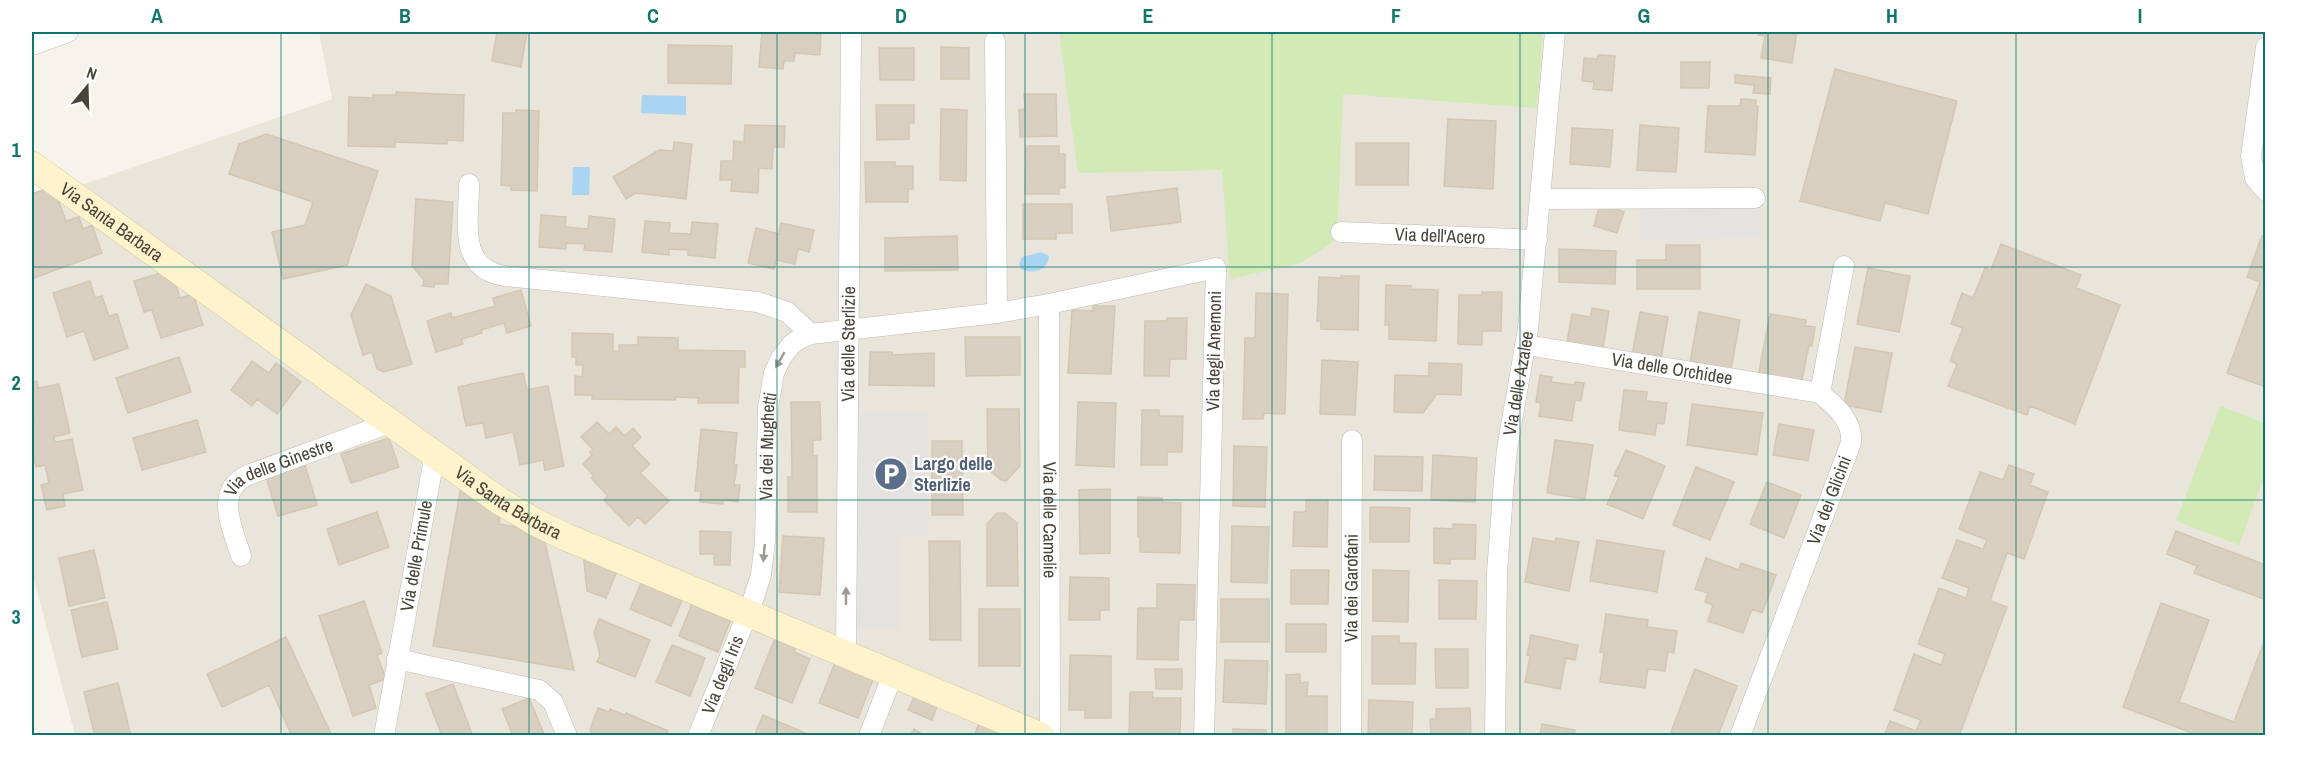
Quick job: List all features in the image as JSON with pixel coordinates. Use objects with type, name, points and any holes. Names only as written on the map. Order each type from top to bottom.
[{"type":"street","points":[[32,45],[68,32]]},
{"type":"street","name":"Via delle Sterlizie","points":[[846,654],[851,32]]},
{"type":"street","name":"Via delle Azalee","points":[[1495,735],[1497,572],[1504,480],[1507,449],[1526,345],[1555,32]]},
{"type":"street","points":[[995,41],[997,313]]},
{"type":"street","points":[[2265,47],[2251,156],[2255,178],[2265,191]]},
{"type":"street","name":"Via Santa Barbara","points":[[32,165],[508,506],[547,528],[1041,735]]},
{"type":"street","points":[[469,184],[471,253],[478,265],[491,272],[505,276],[758,302],[787,312],[811,334]]},
{"type":"street","points":[[1541,199],[1755,198]]},
{"type":"street","name":"Via dell'Acero","points":[[1341,232],[1537,240]]},
{"type":"street","points":[[1820,393],[1844,266]]},
{"type":"street","name":"Via degli Anemoni","points":[[849,331],[997,313],[1216,268],[1204,735]]},
{"type":"street","name":"Via delle Camelie","points":[[1049,304],[1050,735]]},
{"type":"street","name":"Via dei Mughetti","points":[[748,614],[761,575],[764,552],[768,408],[771,382],[777,365],[795,341],[811,334],[849,331]]},
{"type":"street","name":"Via delle Orchidee","points":[[1526,345],[1820,393]]},
{"type":"street","name":"Via dei Glicini","points":[[1740,735],[1851,443],[1852,435],[1847,422],[1820,393]]},
{"type":"street","name":"Via delle Ginestre","points":[[241,556],[227,506],[230,492],[236,483],[248,475],[392,423]]},
{"type":"street","name":"Via dei Garofani","points":[[1351,735],[1352,440]]},
{"type":"street","name":"Via delle Primule","points":[[384,735],[435,453]]},
{"type":"street","name":"Via degli Iris","points":[[698,735],[748,614]]},
{"type":"street","points":[[397,659],[538,690],[553,702],[567,735]]},
{"type":"street","points":[[869,735],[893,674]]},
{"type":"shaded area","points":[[319,32],[2265,32],[2265,735],[75,735],[32,572],[32,202],[332,99]]},
{"type":"shaded area","points":[[1760,188],[1762,238],[1640,240],[1639,190]]},
{"type":"shaded area","name":"Largo delle Sterlizie","points":[[856,412],[927,413],[928,535],[899,536],[899,629],[854,630]]},
{"type":"green space","points":[[1059,32],[1543,32],[1537,108],[1343,94],[1337,239],[1301,263],[1230,279],[1222,170],[1078,173]]},
{"type":"green space","points":[[2220,406],[2265,423],[2265,474],[2239,545],[2176,521]]},
{"type":"water","points":[[642,95],[686,96],[686,115],[641,113]]},
{"type":"water","points":[[573,167],[590,167],[589,195],[572,195]]},
{"type":"water","points":[[1041,252],[1049,256],[1043,268],[1035,271],[1021,269],[1019,264],[1022,257]]},
{"type":"building","points":[[497,32],[527,32],[521,67],[492,61]]},
{"type":"building","points":[[762,32],[821,32],[820,55],[795,53],[794,61],[784,61],[783,69],[759,67]]},
{"type":"building","points":[[1759,32],[1797,32],[1792,63],[1761,58],[1765,36],[1758,35]]},
{"type":"building","points":[[668,45],[732,46],[731,84],[668,83]]},
{"type":"building","points":[[941,47],[969,48],[969,79],[941,79]]},
{"type":"building","points":[[879,48],[914,48],[914,80],[880,80]]},
{"type":"building","points":[[1598,55],[1615,56],[1612,91],[1593,89],[1594,82],[1582,81],[1584,58],[1597,59]]},
{"type":"building","points":[[1681,62],[1710,62],[1709,88],[1681,88]]},
{"type":"building","points":[[1835,69],[1957,101],[1928,214],[1885,203],[1880,221],[1800,201]]},
{"type":"building","points":[[1735,75],[1771,78],[1770,94],[1753,93],[1754,85],[1735,83]]},
{"type":"building","points":[[396,92],[464,95],[463,141],[447,140],[447,144],[395,142],[395,147],[348,146],[349,97],[373,98],[373,95],[396,95]]},
{"type":"building","points":[[1024,94],[1056,94],[1057,136],[1020,137],[1019,110],[1025,109]]},
{"type":"building","points":[[1741,99],[1756,100],[1756,106],[1758,106],[1755,155],[1705,152],[1708,106],[1740,106]]},
{"type":"building","points":[[876,105],[914,105],[914,123],[909,123],[909,139],[877,140]]},
{"type":"building","points":[[941,109],[967,110],[966,181],[940,180]]},
{"type":"building","points":[[516,110],[539,111],[537,191],[511,190],[511,186],[501,185],[503,113],[516,113]]},
{"type":"building","points":[[1448,119],[1496,121],[1493,189],[1444,186]]},
{"type":"building","points":[[745,125],[785,126],[784,147],[773,147],[772,169],[759,168],[758,193],[731,191],[732,180],[720,180],[721,161],[733,161],[734,141],[744,142]]},
{"type":"building","points":[[1640,125],[1679,128],[1676,172],[1637,170]]},
{"type":"building","points":[[1572,128],[1613,130],[1610,167],[1570,164]]},
{"type":"building","points":[[266,134],[378,171],[347,265],[283,279],[272,232],[305,225],[313,202],[229,174],[239,144]]},
{"type":"building","points":[[674,142],[692,144],[686,199],[636,193],[626,199],[613,177],[659,150],[673,151]]},
{"type":"building","points":[[1356,143],[1409,143],[1408,185],[1356,185]]},
{"type":"building","points":[[1026,146],[1059,146],[1059,154],[1065,154],[1065,188],[1059,188],[1059,194],[1025,194]]},
{"type":"building","points":[[865,162],[895,162],[895,166],[913,166],[913,189],[908,189],[908,202],[866,202]]},
{"type":"building","points":[[53,186],[66,221],[79,217],[83,229],[92,225],[102,253],[34,278],[32,272],[32,194]]},
{"type":"building","points":[[1177,188],[1181,222],[1111,231],[1107,197]]},
{"type":"building","points":[[416,199],[453,202],[448,284],[434,284],[434,287],[423,286],[424,280],[412,266]]},
{"type":"building","points":[[1023,204],[1072,204],[1072,233],[1056,233],[1056,239],[1023,239]]},
{"type":"building","points":[[1600,204],[1624,212],[1617,233],[1594,226]]},
{"type":"building","points":[[541,215],[566,217],[565,227],[588,229],[589,216],[615,219],[612,252],[584,250],[585,244],[566,243],[566,249],[539,247]]},
{"type":"building","points":[[645,221],[670,223],[669,233],[691,234],[692,222],[718,224],[715,258],[688,255],[688,250],[669,249],[669,255],[642,252]]},
{"type":"building","points":[[781,223],[814,230],[809,252],[798,249],[795,264],[776,260],[774,269],[748,263],[756,228],[779,234]]},
{"type":"building","points":[[957,236],[958,270],[885,271],[885,238]]},
{"type":"building","points":[[2262,236],[2266,237],[2266,387],[2227,373],[2260,282],[2247,277]]},
{"type":"building","points":[[2001,244],[2081,275],[2076,288],[2120,305],[2075,424],[2030,406],[2027,415],[1948,386],[1957,364],[1950,361],[1963,328],[1951,324],[1962,293],[1973,298],[1985,268],[1991,270]]},
{"type":"building","points":[[1666,245],[1700,245],[1700,289],[1637,289],[1637,260],[1666,260]]},
{"type":"building","points":[[1559,249],[1616,251],[1615,284],[1559,282]]},
{"type":"building","points":[[1868,268],[1910,276],[1899,332],[1857,324]]},
{"type":"building","points":[[171,270],[180,298],[193,294],[203,325],[161,338],[152,310],[144,312],[134,281]]},
{"type":"building","points":[[1341,276],[1359,276],[1358,330],[1321,329],[1321,321],[1317,321],[1319,277],[1341,278]]},
{"type":"building","points":[[90,281],[95,298],[102,296],[109,316],[117,314],[128,348],[94,360],[84,331],[67,337],[53,293]]},
{"type":"building","points":[[366,284],[391,296],[412,364],[384,372],[377,369],[372,352],[363,355],[351,315]]},
{"type":"building","points":[[1386,285],[1438,290],[1436,341],[1389,339],[1389,325],[1385,325]]},
{"type":"building","points":[[521,290],[531,326],[507,333],[504,323],[462,339],[463,344],[436,352],[427,321],[451,313],[452,318],[495,306],[493,298]]},
{"type":"building","points":[[1482,292],[1502,292],[1501,331],[1482,331],[1482,345],[1458,344],[1459,295],[1482,295]]},
{"type":"building","points":[[1256,293],[1288,294],[1285,414],[1264,413],[1263,419],[1243,419],[1245,338],[1255,338]]},
{"type":"building","points":[[1093,306],[1115,306],[1111,374],[1068,373],[1072,310],[1093,311]]},
{"type":"building","points":[[1592,308],[1609,311],[1603,348],[1567,342],[1572,314],[1590,317]]},
{"type":"building","points":[[1640,312],[1668,317],[1661,360],[1632,355]]},
{"type":"building","points":[[1699,312],[1740,320],[1731,370],[1690,363]]},
{"type":"building","points":[[1770,314],[1806,320],[1805,326],[1815,327],[1801,385],[1758,377]]},
{"type":"building","points":[[1167,318],[1187,318],[1186,359],[1170,359],[1169,376],[1144,376],[1145,321],[1167,321]]},
{"type":"building","points":[[572,333],[613,334],[613,351],[619,351],[619,345],[638,345],[638,337],[678,338],[678,350],[745,351],[745,367],[739,367],[738,403],[698,403],[698,398],[676,397],[675,400],[592,399],[592,395],[575,395],[575,376],[582,377],[583,365],[576,365],[576,357],[572,357]]},
{"type":"building","points":[[965,337],[1020,337],[1020,375],[966,376]]},
{"type":"building","points":[[1855,347],[1892,353],[1881,412],[1844,405]]},
{"type":"building","points":[[870,352],[892,352],[892,355],[934,353],[934,386],[869,385]]},
{"type":"building","points":[[179,357],[191,392],[128,413],[116,378]]},
{"type":"building","points":[[1322,360],[1358,362],[1355,415],[1320,414]]},
{"type":"building","points":[[252,361],[269,373],[276,363],[301,382],[277,414],[257,399],[252,406],[231,390]]},
{"type":"building","points":[[1429,363],[1462,364],[1461,395],[1437,394],[1423,413],[1394,412],[1395,375],[1429,376]]},
{"type":"building","points":[[523,373],[527,390],[548,386],[564,466],[545,470],[543,460],[520,465],[513,432],[486,438],[483,423],[466,426],[458,387]]},
{"type":"building","points":[[1540,375],[1552,377],[1551,382],[1574,385],[1575,382],[1584,383],[1581,401],[1575,400],[1572,421],[1539,416],[1541,403],[1536,402]]},
{"type":"building","points":[[37,381],[38,388],[59,384],[70,433],[54,437],[55,442],[72,439],[83,490],[63,494],[65,506],[47,510],[41,485],[49,483],[45,465],[36,467],[32,447],[32,423],[35,422],[32,407],[32,382]]},
{"type":"building","points":[[1624,390],[1647,392],[1646,401],[1667,403],[1664,424],[1657,423],[1655,435],[1619,430]]},
{"type":"building","points":[[791,402],[820,402],[821,440],[813,440],[813,456],[817,456],[817,512],[788,512],[788,477],[792,477]]},
{"type":"building","points":[[1078,402],[1116,403],[1114,467],[1076,465]]},
{"type":"building","points":[[1692,404],[1763,413],[1757,455],[1687,445]]},
{"type":"building","points":[[987,409],[1019,409],[1020,466],[1006,481],[1001,480],[988,469]]},
{"type":"building","points":[[1142,410],[1159,410],[1159,416],[1183,416],[1182,452],[1167,452],[1167,465],[1141,465]]},
{"type":"building","points":[[197,420],[206,452],[142,470],[133,438]]},
{"type":"building","points":[[597,422],[609,434],[616,427],[625,436],[633,428],[641,437],[632,446],[650,464],[640,473],[669,501],[645,524],[638,517],[629,526],[604,500],[608,496],[591,478],[594,476],[583,464],[592,455],[590,452],[593,449],[581,437]]},
{"type":"building","points":[[1779,424],[1814,430],[1808,461],[1773,455]]},
{"type":"building","points":[[701,429],[737,433],[734,465],[737,465],[734,485],[740,485],[738,502],[723,500],[723,504],[700,502],[701,491],[695,491]]},
{"type":"building","points":[[389,438],[399,467],[351,483],[341,454]]},
{"type":"building","points":[[1555,440],[1593,445],[1585,499],[1547,493]]},
{"type":"building","points":[[932,441],[962,441],[963,515],[932,515]]},
{"type":"building","points":[[1234,446],[1267,447],[1265,507],[1233,506]]},
{"type":"building","points":[[1626,450],[1665,466],[1643,519],[1607,504],[1619,477],[1614,476]]},
{"type":"building","points":[[1433,455],[1477,458],[1475,502],[1431,500]]},
{"type":"building","points":[[1375,456],[1423,457],[1422,491],[1374,490]]},
{"type":"building","points":[[305,465],[317,505],[278,516],[266,477]]},
{"type":"building","points":[[2009,465],[2034,474],[2030,485],[2048,492],[2024,559],[2007,553],[1990,601],[2007,607],[1959,736],[1884,736],[1890,721],[1916,731],[1921,720],[1894,710],[1914,654],[1941,665],[1945,654],[1918,644],[1939,588],[1966,598],[1969,588],[1942,578],[1957,540],[1983,549],[1987,540],[1959,529],[1980,472],[2003,480]]},
{"type":"building","points":[[1696,467],[1734,482],[1710,540],[1673,525]]},
{"type":"building","points":[[1767,482],[1801,495],[1784,538],[1750,524]]},
{"type":"building","points":[[461,486],[501,508],[499,524],[528,529],[544,538],[574,670],[433,646]]},
{"type":"building","points":[[1110,489],[1110,553],[1080,554],[1079,490]]},
{"type":"building","points":[[1138,497],[1162,498],[1162,502],[1181,503],[1180,553],[1140,552]]},
{"type":"building","points":[[1306,500],[1328,500],[1327,547],[1293,546],[1294,512],[1306,512]]},
{"type":"building","points":[[1370,507],[1410,508],[1409,542],[1370,542]]},
{"type":"building","points":[[377,512],[389,547],[339,565],[327,529]]},
{"type":"building","points":[[997,513],[1005,513],[1017,523],[1018,586],[987,586],[987,524]]},
{"type":"building","points":[[1453,524],[1476,525],[1475,559],[1450,559],[1450,564],[1434,563],[1434,528],[1453,529]]},
{"type":"building","points":[[1232,526],[1269,527],[1267,583],[1231,582]]},
{"type":"building","points":[[700,531],[731,532],[730,565],[714,565],[714,554],[700,554]]},
{"type":"building","points":[[2176,531],[2266,565],[2266,600],[2194,573],[2197,566],[2167,554]]},
{"type":"building","points":[[783,536],[824,538],[820,595],[779,592]]},
{"type":"building","points":[[1533,538],[1555,542],[1556,538],[1579,542],[1569,591],[1525,582]]},
{"type":"building","points":[[1597,540],[1664,551],[1657,592],[1590,581]]},
{"type":"building","points":[[929,541],[960,541],[961,640],[930,640]]},
{"type":"building","points":[[94,550],[105,598],[69,606],[59,558]]},
{"type":"building","points":[[583,552],[619,566],[606,598],[587,591]]},
{"type":"building","points":[[1706,558],[1739,570],[1741,563],[1776,575],[1762,613],[1752,609],[1743,633],[1708,621],[1713,605],[1705,602],[1708,593],[1695,589]]},
{"type":"building","points":[[1291,570],[1329,570],[1328,604],[1291,604]]},
{"type":"building","points":[[1373,570],[1409,571],[1408,622],[1373,621]]},
{"type":"building","points":[[644,576],[685,593],[671,626],[630,609]]},
{"type":"building","points":[[1070,577],[1109,578],[1109,610],[1100,610],[1100,620],[1069,620]]},
{"type":"building","points":[[1439,580],[1477,581],[1476,619],[1439,619]]},
{"type":"building","points":[[1157,584],[1195,585],[1194,620],[1179,620],[1178,660],[1137,659],[1138,608],[1157,608]]},
{"type":"building","points":[[695,596],[734,612],[718,652],[679,636]]},
{"type":"building","points":[[1221,599],[1269,599],[1269,642],[1221,642]]},
{"type":"building","points":[[364,601],[382,653],[377,655],[386,679],[369,685],[376,708],[353,716],[319,616]]},
{"type":"building","points":[[107,602],[118,649],[82,657],[71,610]]},
{"type":"building","points":[[2161,603],[2209,620],[2179,702],[2234,722],[2264,642],[2266,643],[2266,736],[2200,736],[2123,707]]},
{"type":"building","points":[[979,609],[1020,609],[1020,666],[979,666]]},
{"type":"building","points":[[1606,614],[1648,620],[1647,627],[1677,631],[1674,653],[1668,652],[1665,671],[1648,669],[1645,688],[1600,682],[1604,653],[1600,652]]},
{"type":"building","points":[[599,619],[650,640],[635,677],[597,662],[600,655],[594,632]]},
{"type":"building","points":[[1286,624],[1326,624],[1326,652],[1286,652]]},
{"type":"building","points":[[1531,635],[1578,645],[1575,660],[1566,658],[1560,689],[1525,682]]},
{"type":"building","points":[[776,636],[797,644],[794,652],[810,659],[792,703],[755,688]]},
{"type":"building","points":[[1372,636],[1399,636],[1399,643],[1416,643],[1415,684],[1372,684]]},
{"type":"building","points":[[286,637],[332,736],[292,736],[269,685],[222,707],[207,674]]},
{"type":"building","points":[[672,645],[705,658],[690,696],[656,682]]},
{"type":"building","points":[[1435,649],[1468,649],[1468,688],[1436,688]]},
{"type":"building","points":[[1070,655],[1111,656],[1111,718],[1085,718],[1085,710],[1069,710]]},
{"type":"building","points":[[836,660],[875,675],[858,718],[819,703]]},
{"type":"building","points":[[1225,660],[1268,661],[1266,704],[1223,702]]},
{"type":"building","points":[[1155,669],[1182,669],[1182,689],[1156,689]]},
{"type":"building","points":[[1695,669],[1737,686],[1718,736],[1680,736],[1671,732]]},
{"type":"building","points":[[1300,674],[1300,683],[1308,682],[1307,696],[1327,696],[1327,736],[1286,736],[1286,675]]},
{"type":"building","points":[[118,683],[131,736],[95,736],[84,692]]},
{"type":"building","points":[[453,684],[473,736],[442,736],[426,694]]},
{"type":"building","points":[[919,686],[937,707],[932,720],[908,710]]},
{"type":"building","points":[[1130,692],[1153,692],[1152,698],[1181,698],[1180,736],[1129,736]]},
{"type":"building","points":[[529,698],[545,736],[513,736],[502,709]]},
{"type":"building","points":[[1369,700],[1413,702],[1412,735],[1368,733]]},
{"type":"building","points":[[598,708],[609,712],[610,709],[625,715],[626,713],[668,731],[666,736],[593,736],[590,730]]},
{"type":"building","points":[[1470,708],[1471,736],[1431,736],[1430,719],[1436,719],[1436,709]]},
{"type":"building","points":[[983,713],[1036,736],[974,736]]},
{"type":"building","points":[[763,715],[812,736],[754,736]]},
{"type":"building","points":[[1542,724],[1575,730],[1574,736],[1540,736]]},
{"type":"building","points":[[914,729],[925,736],[910,736]]},
{"type":"building","points":[[1233,729],[1266,730],[1266,736],[1233,736]]},
{"type":"place","name":"Largo delle Sterlizie","points":[[891,474]]}]
